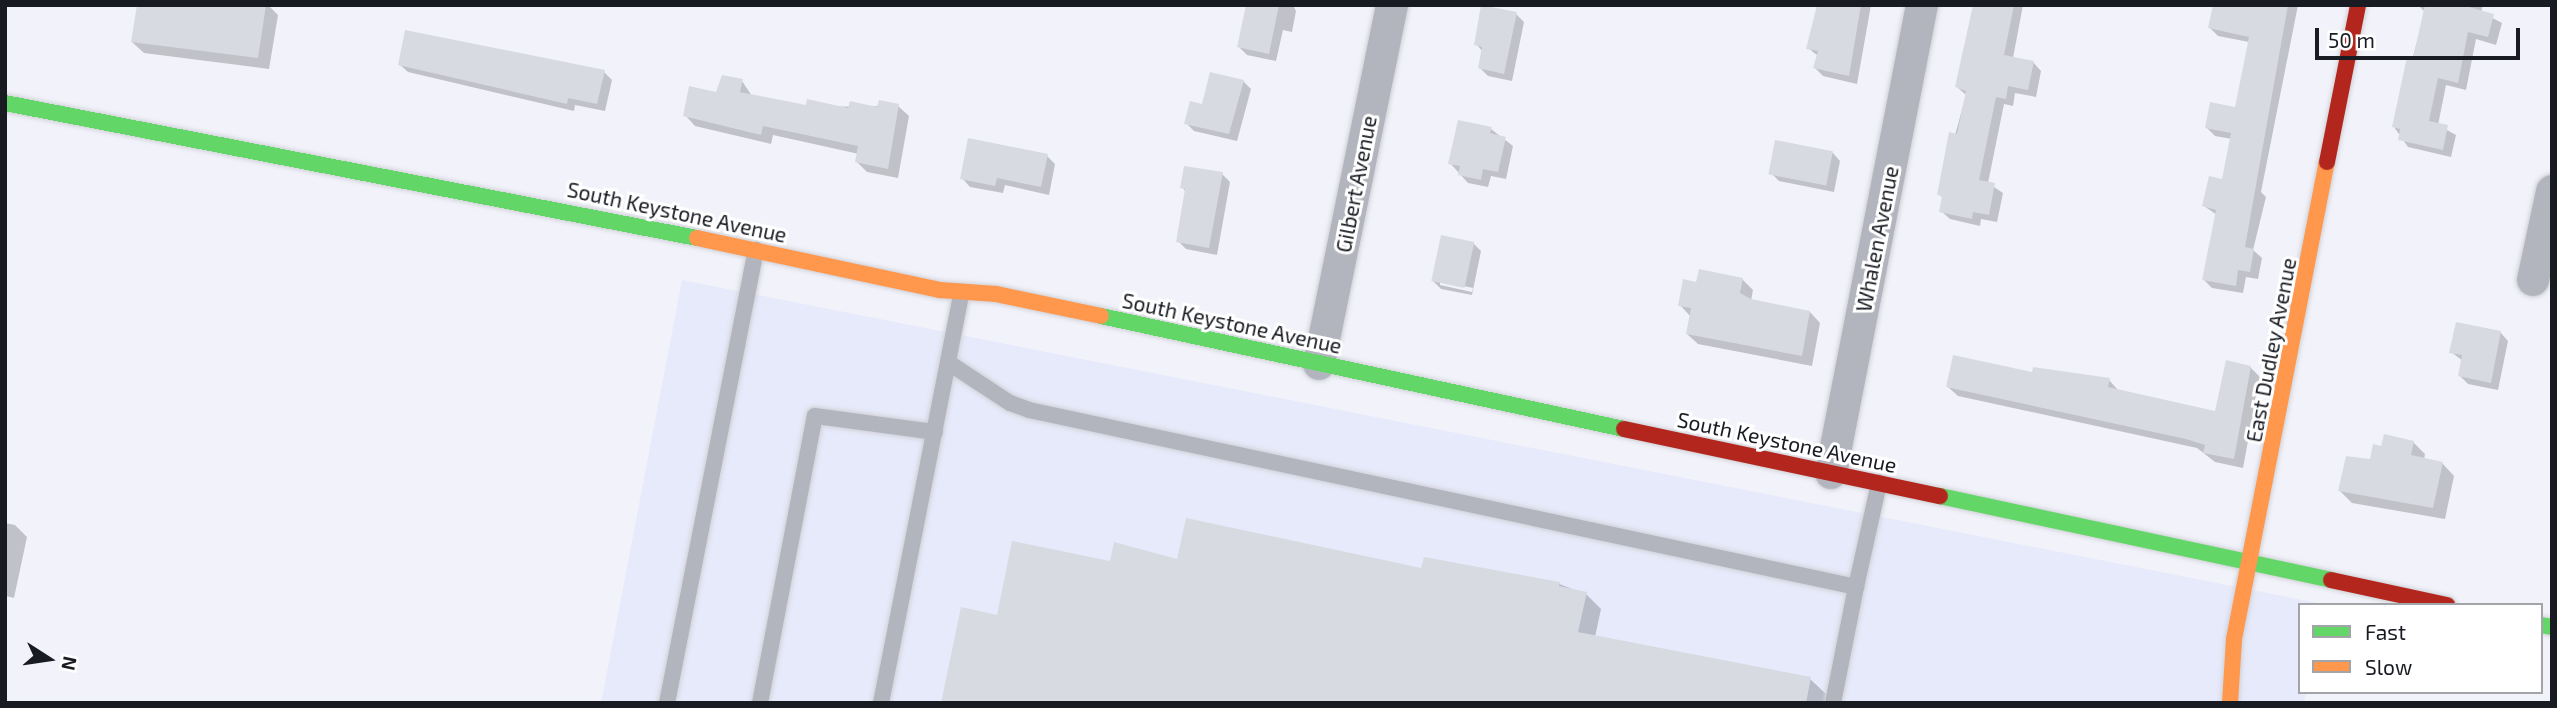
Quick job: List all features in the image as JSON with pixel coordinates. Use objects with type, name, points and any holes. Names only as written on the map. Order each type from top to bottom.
[{"type":"main road","name":"East Dudley Avenue","points":[[2230,703],[2234,639],[2358,5]]},
{"type":"main road","name":"South Keystone Avenue","points":[[5,103],[962,292],[996,294],[2438,603]]},
{"type":"street","name":"Gilbert Avenue","points":[[1320,364],[1392,5]]},
{"type":"street","name":"Whalen Avenue","points":[[1831,473],[1922,5]]},
{"type":"street","points":[[2533,280],[2552,191]]},
{"type":"lane","points":[[667,703],[756,250]]},
{"type":"lane","points":[[881,703],[962,292]]},
{"type":"lane","points":[[949,363],[1010,403],[1029,410],[1856,587]]},
{"type":"lane","points":[[760,703],[815,415],[935,432]]},
{"type":"lane","points":[[1833,703],[1879,483]]},
{"type":"shaded area","points":[[682,280],[2318,603],[2298,603],[2298,694],[2306,694],[2304,703],[601,703]]},
{"type":"building","points":[[137,5],[266,5],[258,58],[131,42]]},
{"type":"building","points":[[1246,5],[1279,5],[1269,54],[1237,47]]},
{"type":"building","points":[[1481,5],[1517,12],[1504,74],[1478,68],[1482,47],[1474,45]]},
{"type":"building","points":[[1817,5],[1861,5],[1849,76],[1813,68],[1818,51],[1806,49]]},
{"type":"building","points":[[1973,5],[2014,5],[2004,55],[2034,61],[2028,90],[2008,86],[2006,99],[1996,97],[1979,180],[1995,183],[1989,215],[1973,212],[1972,219],[1939,212],[1942,196],[1937,195],[1949,132],[1957,134],[1966,91],[1955,87]]},
{"type":"building","points":[[2213,5],[2288,5],[2245,247],[2254,249],[2250,272],[2238,270],[2236,286],[2202,280],[2216,210],[2202,206],[2209,176],[2222,179],[2231,133],[2205,128],[2210,102],[2235,107],[2249,37],[2208,28]]},
{"type":"building","points":[[2425,5],[2462,5],[2494,14],[2488,37],[2468,32],[2458,83],[2438,78],[2429,121],[2448,125],[2443,150],[2398,140],[2400,129],[2392,127],[2407,57],[2413,58]]},
{"type":"building","points":[[405,30],[605,70],[597,104],[568,98],[567,104],[398,65]]},
{"type":"building","points":[[1210,72],[1244,80],[1229,134],[1184,124],[1190,101],[1202,104]]},
{"type":"building","points":[[722,75],[743,79],[740,92],[806,105],[807,99],[848,108],[850,101],[877,107],[879,100],[899,104],[888,169],[855,162],[858,146],[763,126],[761,135],[683,116],[689,86],[716,92]]},
{"type":"building","points":[[1458,120],[1492,127],[1490,133],[1506,137],[1498,172],[1483,169],[1481,180],[1458,175],[1460,166],[1448,164]]},
{"type":"building","points":[[968,138],[1048,154],[1041,187],[997,178],[995,186],[960,179]]},
{"type":"building","points":[[1775,140],[1833,151],[1826,186],[1768,174]]},
{"type":"building","points":[[1184,166],[1223,172],[1209,248],[1176,242],[1185,189],[1180,188]]},
{"type":"building","points":[[1441,235],[1474,242],[1464,288],[1431,281]]},
{"type":"building","points":[[1699,269],[1743,278],[1740,293],[1751,299],[1810,311],[1802,356],[1686,334],[1691,308],[1678,306],[1683,279],[1696,282]]},
{"type":"building","points":[[2456,322],[2501,331],[2491,383],[2458,376],[2462,355],[2449,353]]},
{"type":"building","points":[[1953,355],[2032,372],[2033,367],[2110,378],[2108,387],[2215,411],[2226,360],[2251,366],[2234,459],[2203,453],[2205,445],[2186,439],[1946,387]]},
{"type":"building","points":[[2384,434],[2414,441],[2411,455],[2443,462],[2433,508],[2338,491],[2346,456],[2370,459],[2373,444],[2381,446]]},
{"type":"building","points":[[1186,518],[1421,568],[1424,557],[1560,582],[1559,586],[1587,592],[1578,632],[1811,677],[1806,703],[941,703],[961,607],[997,615],[1012,541],[1110,561],[1114,542],[1177,559]]},
{"type":"traffic: fast","points":[[5,103],[697,238]]},
{"type":"traffic: fast","points":[[1101,316],[1624,429]]},
{"type":"traffic: fast","points":[[1940,496],[2331,580]]},
{"type":"traffic: fast","points":[[2543,625],[2552,627]]},
{"type":"traffic: slow","points":[[2230,703],[2234,639],[2327,162]]},
{"type":"traffic: slow","points":[[697,238],[940,290],[996,294],[1101,316]]},
{"type":"traffic: jam","points":[[2327,162],[2358,5]]},
{"type":"traffic: jam","points":[[1624,429],[1940,496]]},
{"type":"traffic: jam","points":[[2331,580],[2438,603]]}]
